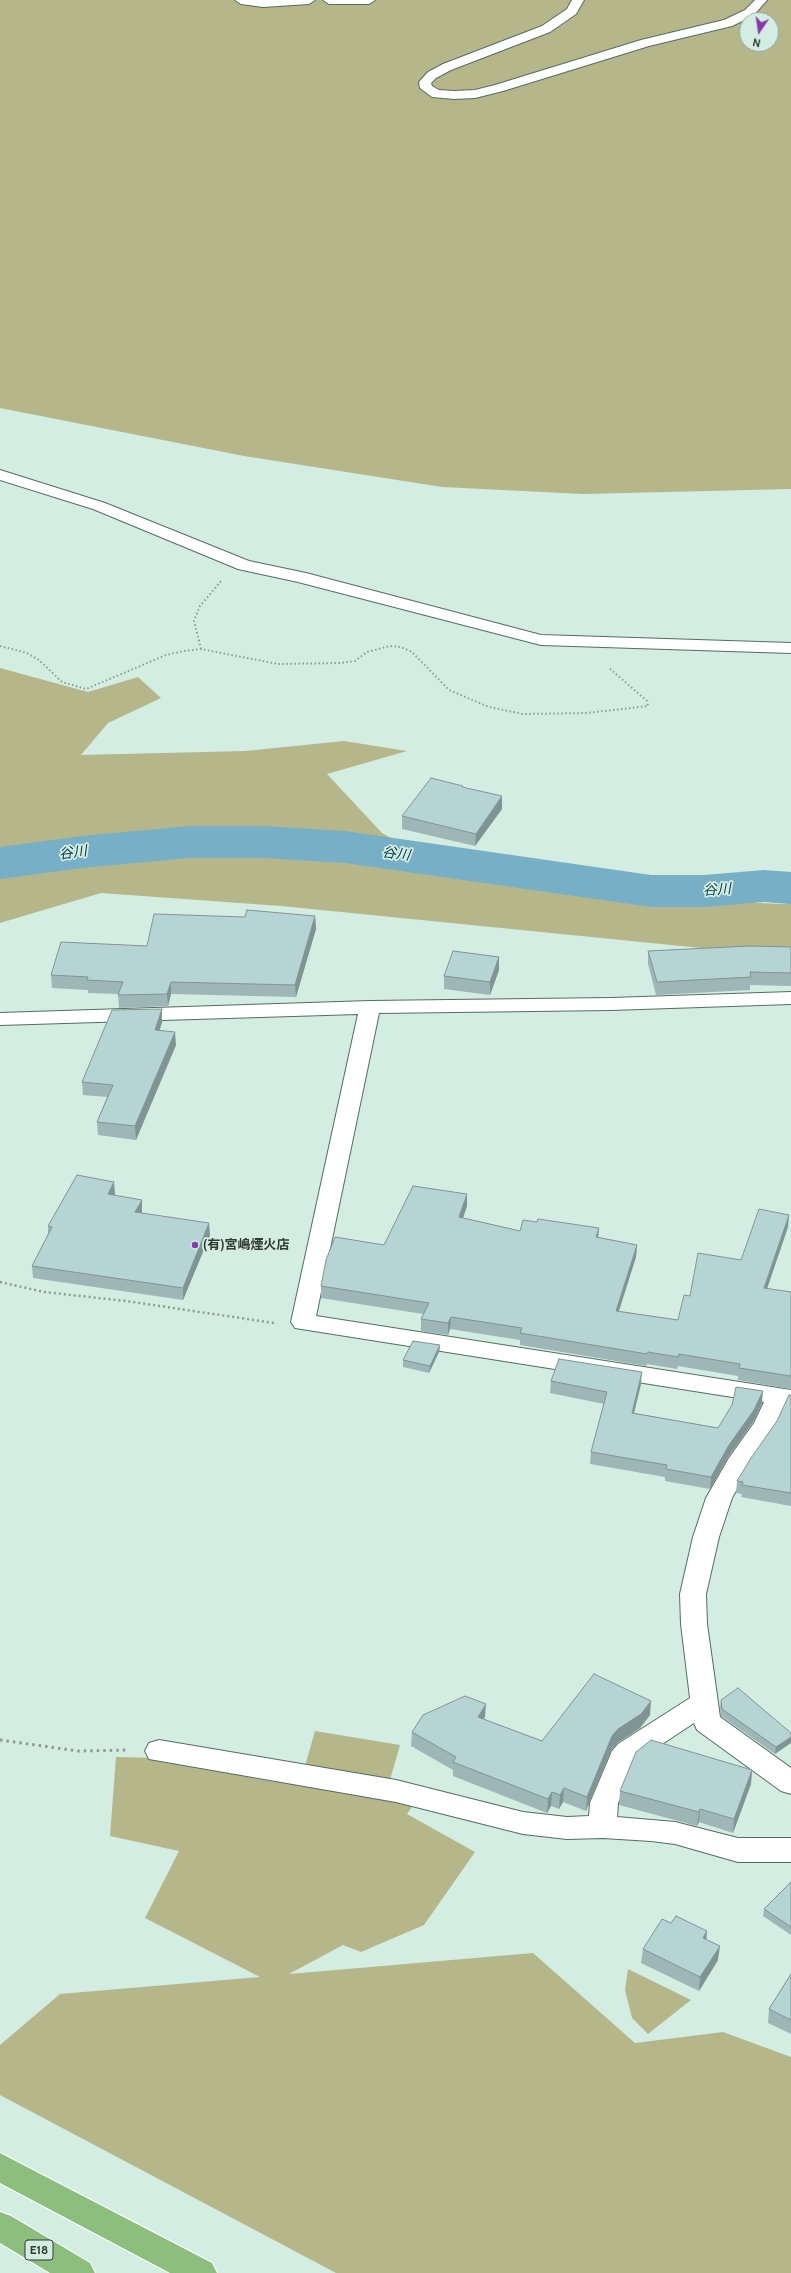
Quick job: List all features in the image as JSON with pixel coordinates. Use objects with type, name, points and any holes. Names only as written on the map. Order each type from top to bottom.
[{"type":"highway","points":[[0,2167],[201,2273]]},
{"type":"highway","name":"E18","points":[[0,2226],[79,2273]]},
{"type":"street","points":[[241,0],[263,3],[309,0]]},
{"type":"street","points":[[329,0],[369,0]]},
{"type":"street","points":[[578,0],[572,12],[546,29],[447,67],[432,75],[425,82],[426,88],[436,94],[454,95],[475,94],[499,88],[645,43],[728,23],[749,13],[762,0]]},
{"type":"street","points":[[0,475],[99,506],[244,565],[300,577],[541,640],[590,643],[791,648]]},
{"type":"street","points":[[0,1019],[370,1007],[611,1004],[791,998]]},
{"type":"street","points":[[370,1007],[302,1322],[785,1397],[738,1464],[719,1498],[706,1537],[697,1571],[693,1594],[694,1624],[703,1703],[707,1722],[791,1783]]},
{"type":"street","points":[[603,1827],[604,1803],[622,1759],[628,1752],[703,1703]]},
{"type":"street","points":[[159,1751],[396,1791],[523,1823],[567,1828],[603,1827],[669,1832],[738,1850],[791,1850]]},
{"type":"path","points":[[201,649],[194,621],[200,606],[221,581],[244,565]]},
{"type":"path","points":[[0,646],[27,653],[39,660],[62,682],[79,688],[94,687],[166,655],[201,649],[278,664],[355,661],[362,654],[376,648],[390,646],[401,647],[412,652],[449,690],[489,707],[523,714],[587,713],[635,710],[648,706],[647,701],[597,656],[590,643]]},
{"type":"path","points":[[0,1282],[44,1292],[126,1301],[286,1325],[302,1322]]},
{"type":"path","points":[[0,1740],[78,1751],[159,1751]]},
{"type":"green space","points":[[0,0],[791,0],[791,489],[583,494],[442,487],[244,456],[0,408]]},
{"type":"green space","points":[[0,668],[88,692],[138,677],[161,698],[108,723],[81,755],[245,751],[344,741],[407,751],[327,774],[382,833],[460,876],[598,897],[785,904],[791,900],[791,954],[731,951],[281,906],[101,893],[0,923]]},
{"type":"green space","points":[[315,1731],[400,1745],[390,1780],[305,1766]]},
{"type":"green space","points":[[116,1757],[158,1758],[202,1765],[252,1778],[414,1804],[407,1814],[475,1852],[424,1925],[361,1952],[343,1945],[289,1974],[533,1953],[635,2043],[723,2032],[791,2057],[791,2273],[336,2273],[0,2095],[0,2045],[60,1994],[260,1977],[145,1918],[179,1851],[110,1836]]},
{"type":"green space","points":[[628,1969],[691,2000],[648,2034],[632,2018],[625,1990]]},
{"type":"building","points":[[431,778],[502,796],[476,834],[402,816]]},
{"type":"building","points":[[247,910],[315,916],[295,985],[171,982],[167,994],[118,995],[123,982],[87,980],[88,977],[51,975],[61,942],[147,946],[154,914],[245,917]]},
{"type":"building","points":[[750,946],[791,947],[791,973],[750,972],[751,977],[657,982],[648,951]]},
{"type":"building","points":[[453,951],[499,957],[490,982],[444,976]]},
{"type":"building","points":[[162,1009],[155,1030],[175,1032],[135,1126],[97,1122],[113,1085],[82,1082],[112,1010]]},
{"type":"building","points":[[77,1175],[114,1182],[108,1194],[142,1200],[135,1212],[209,1223],[183,1288],[32,1266],[52,1227],[48,1226]]},
{"type":"building","points":[[413,1186],[467,1194],[459,1217],[520,1231],[523,1220],[537,1222],[538,1219],[599,1228],[596,1237],[637,1245],[616,1311],[678,1320],[684,1295],[690,1296],[698,1253],[741,1260],[759,1209],[789,1215],[764,1288],[791,1292],[791,1376],[739,1368],[740,1364],[679,1354],[678,1357],[648,1352],[647,1354],[520,1333],[522,1328],[451,1317],[448,1323],[421,1319],[429,1303],[321,1286],[326,1260],[335,1237],[384,1245]]},
{"type":"building","points":[[413,1341],[440,1345],[430,1366],[403,1360]]},
{"type":"building","points":[[559,1359],[642,1372],[632,1413],[718,1428],[732,1405],[736,1387],[763,1391],[754,1410],[729,1445],[711,1477],[666,1469],[667,1465],[591,1452],[607,1392],[551,1381]]},
{"type":"building","points":[[789,1395],[791,1395],[791,1493],[742,1485],[743,1482],[737,1481],[777,1421]]},
{"type":"building","points":[[594,1674],[651,1701],[641,1714],[618,1729],[612,1736],[587,1797],[564,1788],[560,1795],[552,1792],[548,1799],[453,1762],[456,1757],[412,1732],[423,1715],[465,1696],[486,1704],[478,1717],[542,1741]]},
{"type":"building","points":[[738,1688],[791,1733],[791,1737],[776,1747],[722,1709],[721,1700]]},
{"type":"building","points":[[651,1740],[752,1770],[734,1819],[700,1809],[699,1812],[620,1791],[636,1752]]},
{"type":"building","points":[[791,1882],[791,1927],[764,1909]]},
{"type":"building","points":[[676,1916],[707,1931],[703,1938],[720,1946],[700,1977],[643,1949],[662,1919],[671,1923]]},
{"type":"building","points":[[791,1974],[791,2020],[769,2009]]},
{"type":"waterway","name":"谷川","points":[[0,863],[82,852],[189,842],[264,842],[345,847],[651,891],[704,891],[764,886],[791,888]]},
{"type":"place","name":"(有)宮嶋煙火店","points":[[195,1245]]}]
